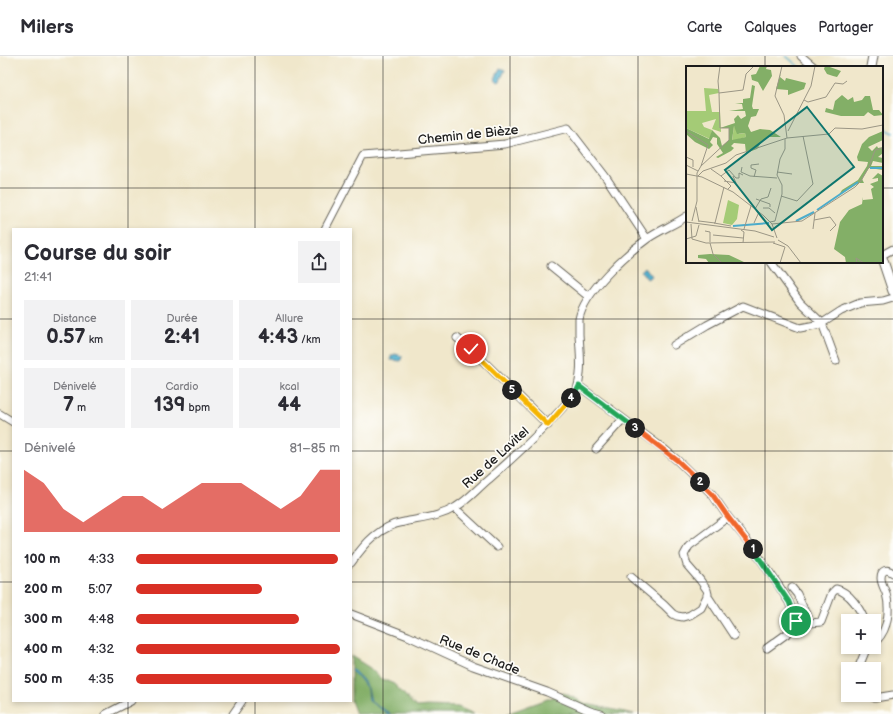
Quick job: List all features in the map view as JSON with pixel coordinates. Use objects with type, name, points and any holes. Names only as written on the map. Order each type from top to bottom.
[{"type":"main road","points":[[871,66],[873,56]]},
{"type":"main road","points":[[883,261],[893,291]]},
{"type":"street","points":[[801,56],[813,66]]},
{"type":"street","name":"Chemin de Bièze","points":[[325,228],[363,156],[505,144],[568,128],[605,176],[636,224],[648,238]]},
{"type":"street","points":[[686,217],[648,238],[631,251],[589,297],[579,320],[579,386],[678,461],[712,494],[750,544],[789,602],[796,621],[792,630],[766,648]]},
{"type":"street","points":[[883,254],[893,249]]},
{"type":"street","points":[[772,263],[800,302],[822,323],[836,361]]},
{"type":"street","points":[[551,266],[589,297]]},
{"type":"street","points":[[674,346],[707,325],[743,306],[800,328],[822,323],[841,311],[860,303],[883,301],[893,298]]},
{"type":"street","points":[[456,338],[471,349],[548,425]]},
{"type":"street","name":"Rue de Lavitel","points":[[352,562],[367,542],[386,527],[403,522],[435,517],[455,508],[526,447],[548,425],[576,392],[579,386]]},
{"type":"street","points":[[0,414],[12,421]]},
{"type":"street","points":[[596,449],[623,419]]},
{"type":"street","points":[[455,508],[497,547]]},
{"type":"street","points":[[728,517],[689,546],[685,552],[685,559],[687,565],[707,590],[707,595],[734,636]]},
{"type":"street","points":[[881,636],[887,624],[888,609],[881,576],[882,572],[885,570],[889,570],[893,573]]},
{"type":"street","points":[[631,578],[677,616],[683,617],[690,615],[701,608],[707,595]]},
{"type":"street","points":[[792,588],[810,623],[821,622],[832,593],[836,589],[842,590],[852,599],[862,614]]},
{"type":"street","name":"Rue de Chade","points":[[352,614],[408,636],[473,666],[547,692],[590,711],[601,714]]},
{"type":"street","points":[[881,697],[893,695]]},
{"type":"street","points":[[106,714],[128,702]]},
{"type":"street","points":[[233,714],[241,702]]},
{"type":"green space","points":[[352,657],[370,668],[380,678],[394,684],[416,707],[458,707],[474,714],[356,714],[351,702]]},
{"type":"green space","points":[[564,693],[586,704],[634,714],[506,714]]},
{"type":"water","points":[[500,68],[505,70],[500,81],[498,82],[495,79]]},
{"type":"water","points":[[645,267],[652,276],[647,279],[641,271]]},
{"type":"water","points":[[395,354],[402,356],[401,361],[391,360],[391,356]]},
{"type":"water","points":[[352,669],[362,679],[368,688],[371,701],[391,714],[388,714],[369,701],[368,690],[360,679],[352,672]]},
{"type":"waterway","points":[[786,56],[798,66]]},
{"type":"waterway","points":[[883,128],[893,133]]},
{"type":"route","points":[[471,349],[548,425],[576,392],[579,386],[664,449],[712,494],[750,544],[779,586],[789,602],[796,621]]}]
